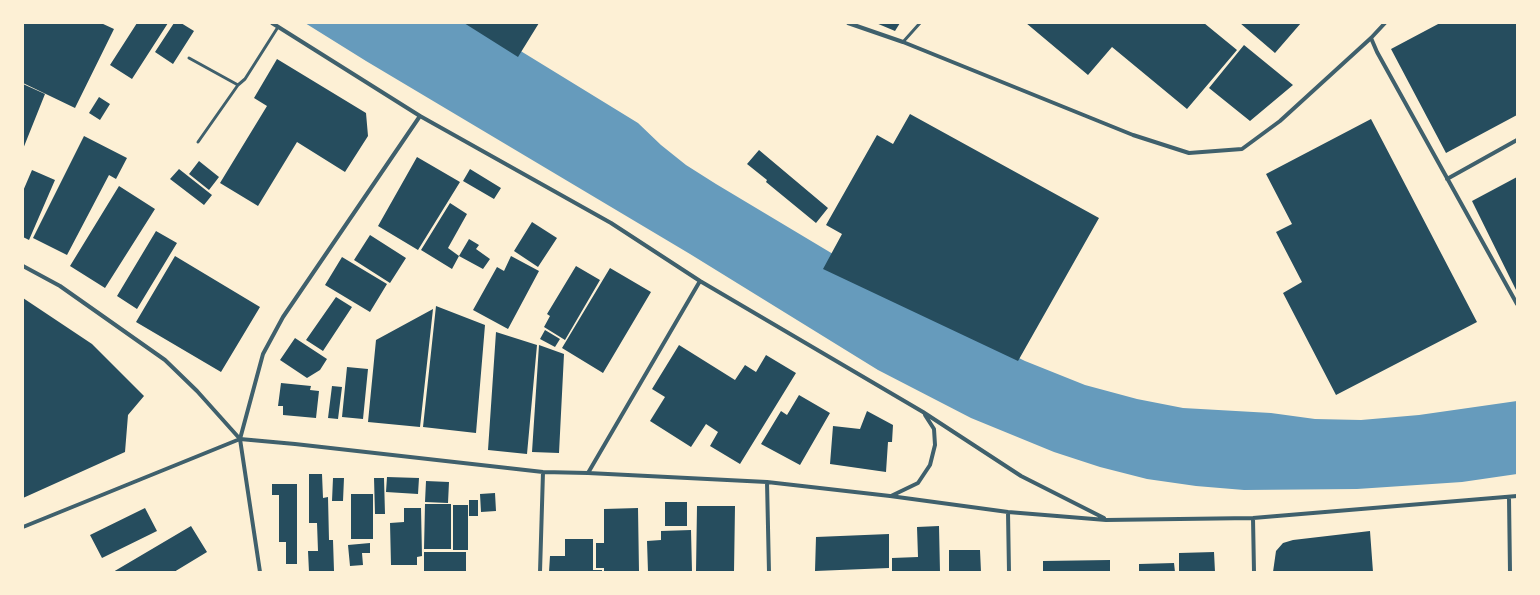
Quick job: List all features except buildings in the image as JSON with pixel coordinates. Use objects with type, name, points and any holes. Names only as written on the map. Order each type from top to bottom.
[{"type":"street","points":[[272,23],[420,116],[612,223],[700,280],[923,412],[1021,476],[1106,520]]},
{"type":"street","points":[[848,23],[904,42],[1133,135],[1189,153],[1242,150],[1280,121],[1371,38],[1385,23]]},
{"type":"street","points":[[1371,38],[1447,179],[1517,304]]},
{"type":"street","points":[[260,572],[240,439],[264,354],[283,317],[420,116]]},
{"type":"street","points":[[1447,179],[1517,140]]},
{"type":"street","points":[[23,266],[60,286],[165,360],[197,391],[240,439]]},
{"type":"street","points":[[588,473],[700,280]]},
{"type":"street","points":[[890,496],[918,482],[930,464],[936,445],[934,429],[923,412]]},
{"type":"street","points":[[23,527],[240,439],[543,472],[767,482],[890,496],[1008,512],[1106,520],[1253,518],[1509,498],[1517,496]]},
{"type":"street","points":[[540,572],[543,472]]},
{"type":"street","points":[[767,482],[769,572]]},
{"type":"street","points":[[1509,498],[1510,572]]},
{"type":"street","points":[[1008,512],[1009,572]]},
{"type":"street","points":[[1253,518],[1254,572]]},
{"type":"lane","points":[[904,42],[920,23]]},
{"type":"lane","points":[[198,142],[238,85],[245,79],[278,27]]},
{"type":"lane","points":[[189,58],[238,85]]},
{"type":"water","points":[[305,23],[475,23],[638,123],[661,145],[686,165],[853,266],[919,309],[1025,361],[1085,385],[1137,399],[1183,408],[1271,413],[1315,419],[1361,420],[1419,415],[1517,401],[1517,474],[1462,482],[1357,489],[1244,490],[1196,486],[1147,479],[1100,467],[1054,452],[971,418],[878,370],[690,254],[366,61]]}]
